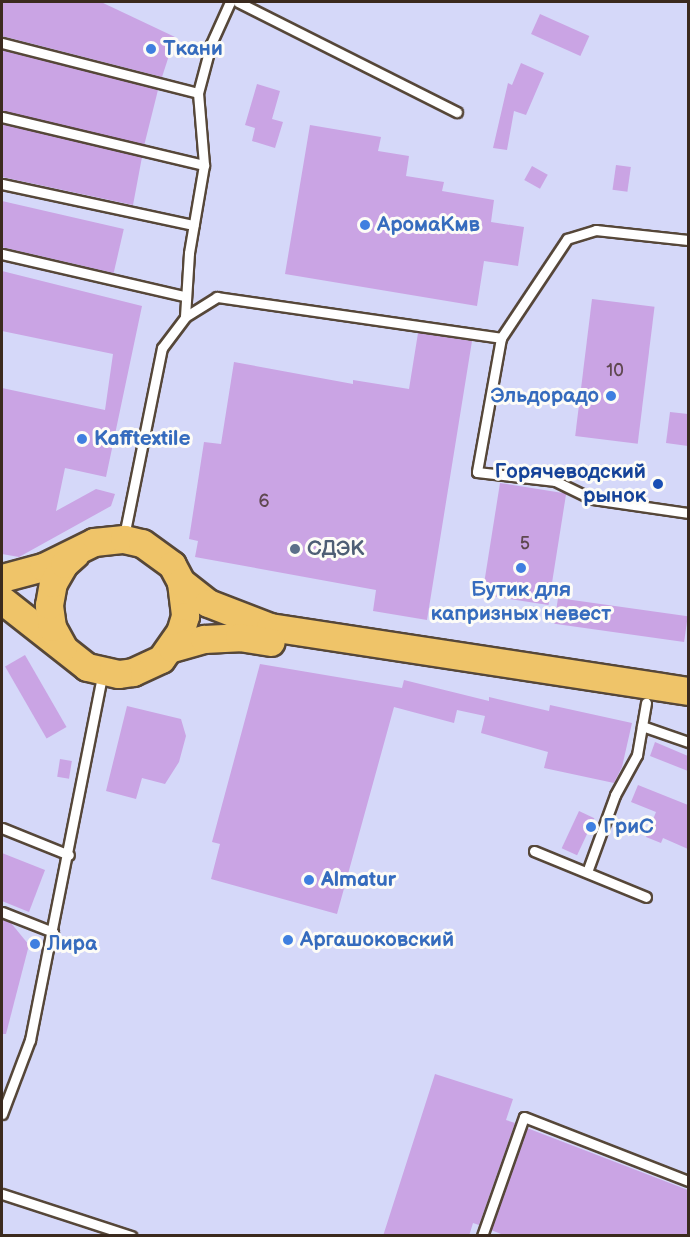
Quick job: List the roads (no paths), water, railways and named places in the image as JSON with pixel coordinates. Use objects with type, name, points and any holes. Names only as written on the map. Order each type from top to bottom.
[{"type":"main road","points":[[2,578],[44,567],[81,549],[109,539],[124,539],[158,552],[181,582],[207,603],[270,627],[688,691]]},
{"type":"main road","points":[[63,646],[52,627],[49,605],[59,573],[81,549]]},
{"type":"main road","points":[[2,600],[63,646],[74,658],[103,673],[133,672],[161,659],[171,648],[185,616],[181,582]]},
{"type":"main road","points":[[171,648],[204,639],[239,637],[644,714],[688,710]]},
{"type":"lane","points":[[185,316],[184,296],[204,165],[198,93],[211,44],[230,2]]},
{"type":"lane","points":[[238,2],[457,112]]},
{"type":"lane","points":[[2,43],[198,93]]},
{"type":"lane","points":[[2,117],[204,165]]},
{"type":"lane","points":[[2,184],[194,225]]},
{"type":"lane","points":[[688,240],[596,230],[567,239],[501,338],[477,472],[555,481],[592,499],[688,513]]},
{"type":"lane","points":[[2,254],[184,296]]},
{"type":"lane","points":[[124,539],[162,348],[185,316],[218,297],[501,338]]},
{"type":"lane","points":[[2,1114],[30,1040],[69,855],[103,673]]},
{"type":"lane","points":[[587,872],[615,795],[637,755],[644,714],[688,742]]},
{"type":"lane","points":[[2,828],[69,855]]},
{"type":"lane","points":[[534,851],[646,897]]},
{"type":"lane","points":[[2,912],[53,932]]},
{"type":"lane","points":[[2,1083],[12,1087]]},
{"type":"lane","points":[[482,1236],[524,1117],[688,1180]]},
{"type":"lane","points":[[2,1194],[131,1236]]},
{"type":"place","name":"Ткани","points":[[151,49]]},
{"type":"place","name":"АромаКмв","points":[[365,225]]},
{"type":"place","name":"Эльдорадо","points":[[611,396]]},
{"type":"place","name":"Kafftextile","points":[[82,439]]},
{"type":"place","name":"Горячеводский рынок","points":[[658,484]]},
{"type":"place","name":"СДЭК","points":[[295,549]]},
{"type":"place","name":"Бутик для капризных невест","points":[[521,568]]},
{"type":"place","name":"ГриС","points":[[591,827]]},
{"type":"place","name":"Almatur","points":[[309,880]]},
{"type":"place","name":"Аргашоковский","points":[[288,940]]},
{"type":"place","name":"Лира","points":[[35,944]]}]
